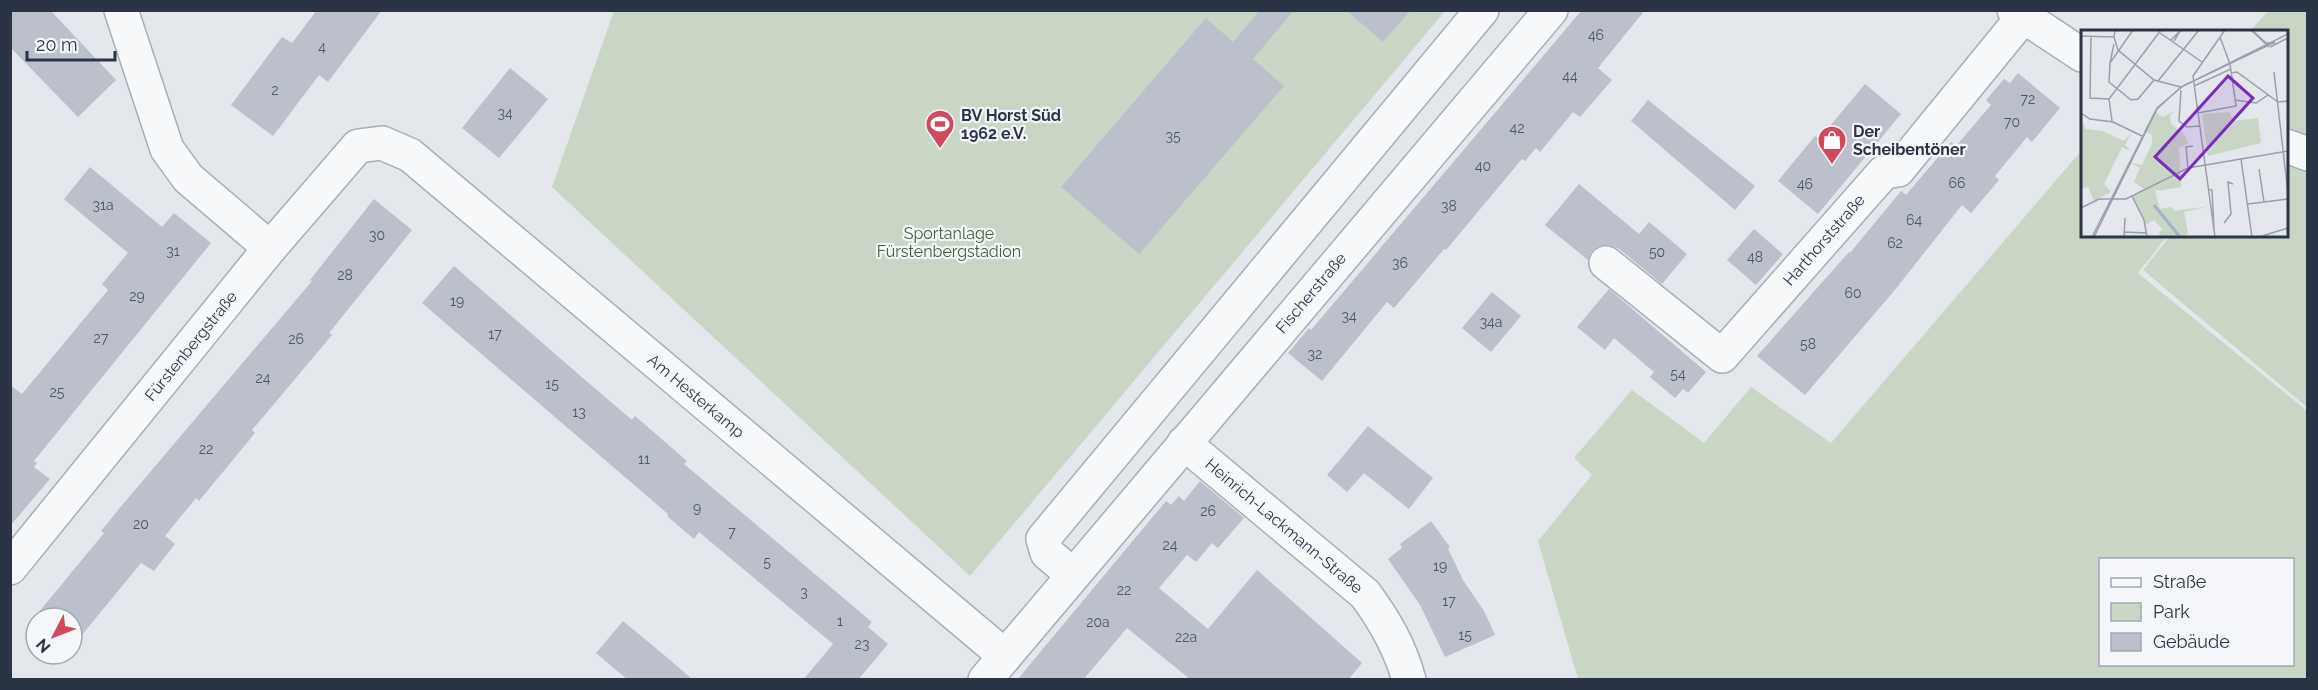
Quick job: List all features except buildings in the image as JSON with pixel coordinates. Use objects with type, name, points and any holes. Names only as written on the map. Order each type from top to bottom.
[{"type":"street","points":[[121,10],[168,149],[188,178],[270,248]]},
{"type":"street","points":[[1073,575],[1047,553],[1043,539],[1482,10]]},
{"type":"street","name":"Fischerstraße","points":[[995,668],[1551,10]]},
{"type":"street","name":"Harthorststraße","points":[[1606,264],[1722,356],[1884,172],[1898,170],[2019,14],[2081,54]]},
{"type":"street","name":"Fürstenbergstraße","points":[[10,568],[270,248],[357,146],[382,143]]},
{"type":"street","name":"Am Hesterkamp","points":[[382,143],[410,155],[995,668]]},
{"type":"street","points":[[2288,147],[2307,154]]},
{"type":"street","name":"Heinrich-Lackmann-Straße","points":[[1184,443],[1365,594],[1386,622],[1403,659],[1409,680]]},
{"type":"green space","name":"Sportanlage Fürstenbergstadion","points":[[614,11],[1445,11],[970,576],[552,187]]},
{"type":"green space","points":[[2268,11],[2307,11],[2307,141],[2288,134],[2288,30],[2251,30]]},
{"type":"green space","points":[[2081,151],[2081,237],[2166,237],[2138,273],[2307,411],[2307,679],[1578,679],[1538,541],[1592,475],[1574,458],[1632,390],[1704,443],[1751,387],[1831,443]]},
{"type":"green space","points":[[2288,158],[2307,166],[2307,407],[2143,270],[2169,237],[2288,237]]},
{"type":"place","name":"BV Horst Süd 1962 e.V.","points":[[940,150]]},
{"type":"place","name":"Der Scheibentöner","points":[[1832,166]]}]
